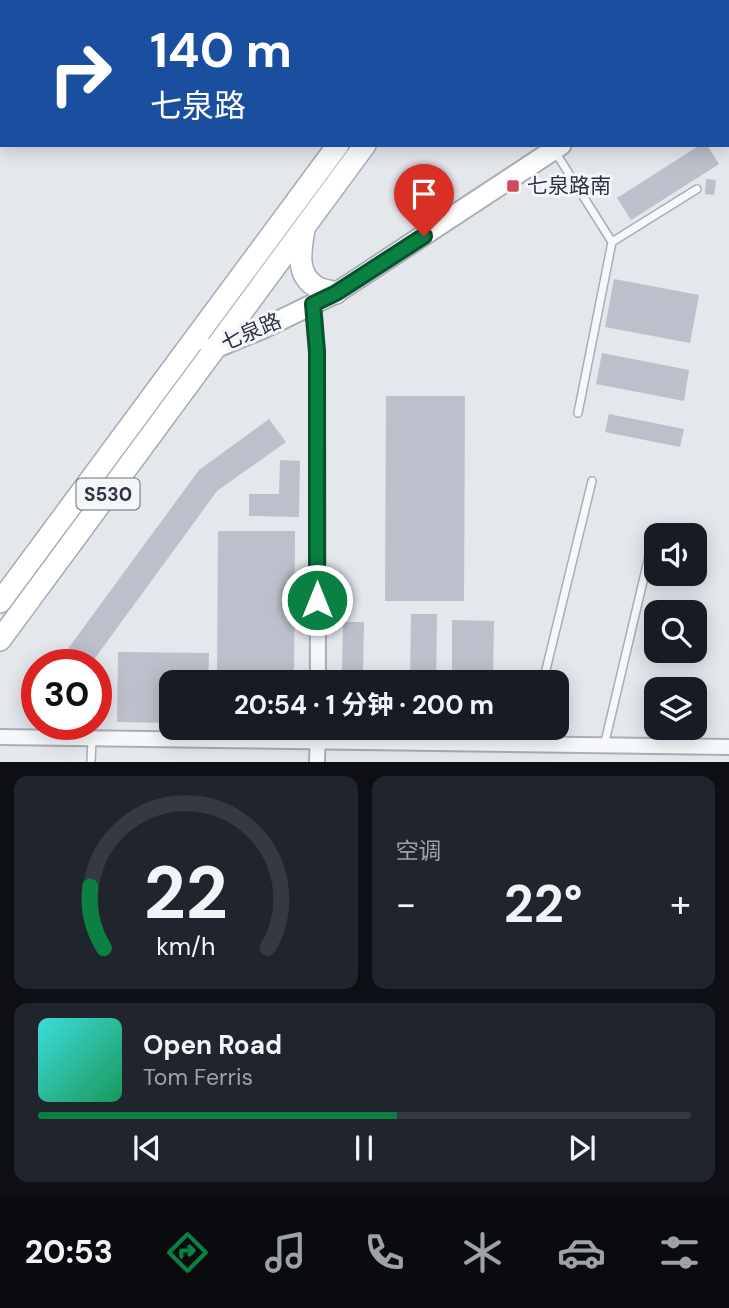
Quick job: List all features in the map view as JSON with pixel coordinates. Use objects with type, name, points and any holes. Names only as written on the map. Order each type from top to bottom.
[{"type":"main road","name":"S530","points":[[0,601],[337,147]]},
{"type":"main road","name":"S530","points":[[0,640],[364,147]]},
{"type":"main road","points":[[304,228],[300,252],[303,272],[314,286],[336,293]]},
{"type":"street","name":"七泉路","points":[[185,351],[215,348],[336,293],[558,148]]},
{"type":"street","points":[[313,304],[317,352],[317,670]]},
{"type":"street","points":[[0,737],[21,737]]},
{"type":"street","points":[[112,738],[159,737]]},
{"type":"street","points":[[317,762],[318,740]]},
{"type":"street","points":[[433,740],[729,747]]},
{"type":"lane","points":[[558,148],[612,242],[578,413]]},
{"type":"lane","points":[[612,242],[697,190]]},
{"type":"lane","points":[[546,670],[592,481]]},
{"type":"lane","points":[[604,746],[644,577]]},
{"type":"lane","points":[[91,762],[92,740]]},
{"type":"lane","points":[[525,744],[527,740]]},
{"type":"building","points":[[697,147],[708,147],[719,164],[631,220],[617,198]]},
{"type":"building","points":[[706,179],[716,180],[714,195],[705,194]]},
{"type":"building","points":[[614,279],[699,295],[690,343],[605,327]]},
{"type":"building","points":[[602,353],[689,370],[684,401],[596,384]]},
{"type":"building","points":[[386,396],[465,396],[464,601],[385,601]]},
{"type":"building","points":[[609,414],[684,429],[680,447],[605,432]]},
{"type":"building","points":[[269,419],[286,442],[217,491],[102,649],[68,649],[199,470]]},
{"type":"building","points":[[280,460],[300,461],[299,517],[249,516],[249,494],[279,494]]},
{"type":"building","points":[[218,531],[295,531],[294,670],[217,670]]},
{"type":"building","points":[[411,614],[437,614],[436,670],[410,670]]},
{"type":"building","points":[[452,620],[494,621],[493,670],[452,670]]},
{"type":"building","points":[[343,622],[364,622],[363,670],[342,670]]},
{"type":"building","points":[[118,652],[209,653],[208,670],[159,670],[159,723],[117,722]]},
{"type":"place","name":"七泉路南","points":[[513,186]]},
{"type":"route","points":[[317,600],[317,352],[313,304],[336,293],[424,236]]}]
